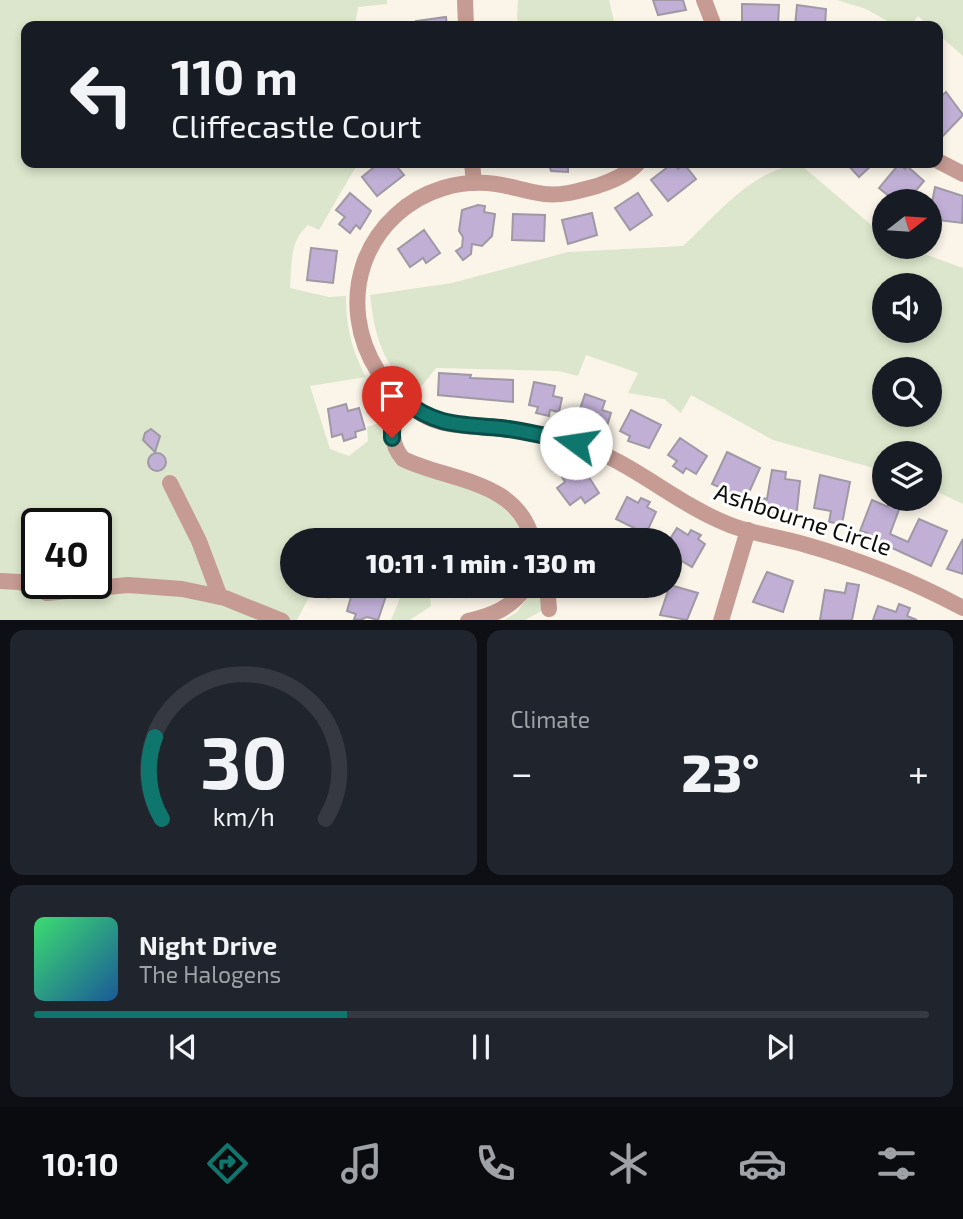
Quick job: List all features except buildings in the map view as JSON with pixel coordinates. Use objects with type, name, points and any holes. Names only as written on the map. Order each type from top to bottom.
[{"type":"street","points":[[465,0],[466,21]]},
{"type":"street","points":[[704,0],[712,21]]},
{"type":"street","points":[[943,164],[963,174]]},
{"type":"street","points":[[472,168],[474,183]]},
{"type":"street","name":"Ashbourne Circle","points":[[631,168],[613,181],[573,193],[545,194],[498,184],[474,183],[428,193],[414,200],[382,229],[360,269],[357,306],[365,346],[376,368],[403,400],[421,414],[439,422],[549,436],[606,454],[695,508],[748,530],[871,564],[909,579],[963,608]]},
{"type":"street","points":[[403,400],[392,428],[396,450],[403,459],[492,488],[513,504],[528,528]]},
{"type":"street","points":[[170,483],[199,541],[220,597]]},
{"type":"street","points":[[720,620],[748,530]]},
{"type":"street","points":[[0,581],[20,582],[47,593],[128,585],[182,589],[220,597],[279,620]]},
{"type":"street","points":[[472,620],[495,615],[517,598]]},
{"type":"street","points":[[548,598],[549,609]]},
{"type":"green space","points":[[0,0],[387,0],[387,4],[358,7],[356,21],[21,21],[21,168],[355,168],[319,230],[308,225],[297,239],[292,262],[290,288],[329,297],[346,296],[351,338],[366,377],[310,386],[330,449],[349,456],[368,441],[367,427],[385,421],[390,449],[468,483],[502,507],[519,528],[280,528],[280,598],[308,598],[297,620],[0,620]]},
{"type":"green space","points":[[518,0],[609,0],[614,21],[519,21]]},
{"type":"green space","points":[[837,0],[963,0],[963,56],[943,38],[943,21],[924,21],[918,16],[914,21],[887,21],[866,9]]},
{"type":"green space","points":[[783,168],[805,168],[872,226],[872,259],[938,259],[963,268],[963,504],[942,494],[942,441],[872,441],[872,468],[773,440],[691,395],[681,413],[664,399],[628,393],[638,373],[586,355],[578,376],[558,371],[436,368],[417,392],[396,372],[382,350],[370,295],[452,283],[568,252],[683,246],[751,184]]},
{"type":"green space","points":[[400,598],[430,598],[431,606],[410,620],[391,620]]},
{"type":"green space","points":[[527,598],[544,598],[545,609],[525,620],[505,620],[517,612]]},
{"type":"route","points":[[392,438],[392,428],[403,400],[421,414],[439,422],[500,428],[576,443]]}]
